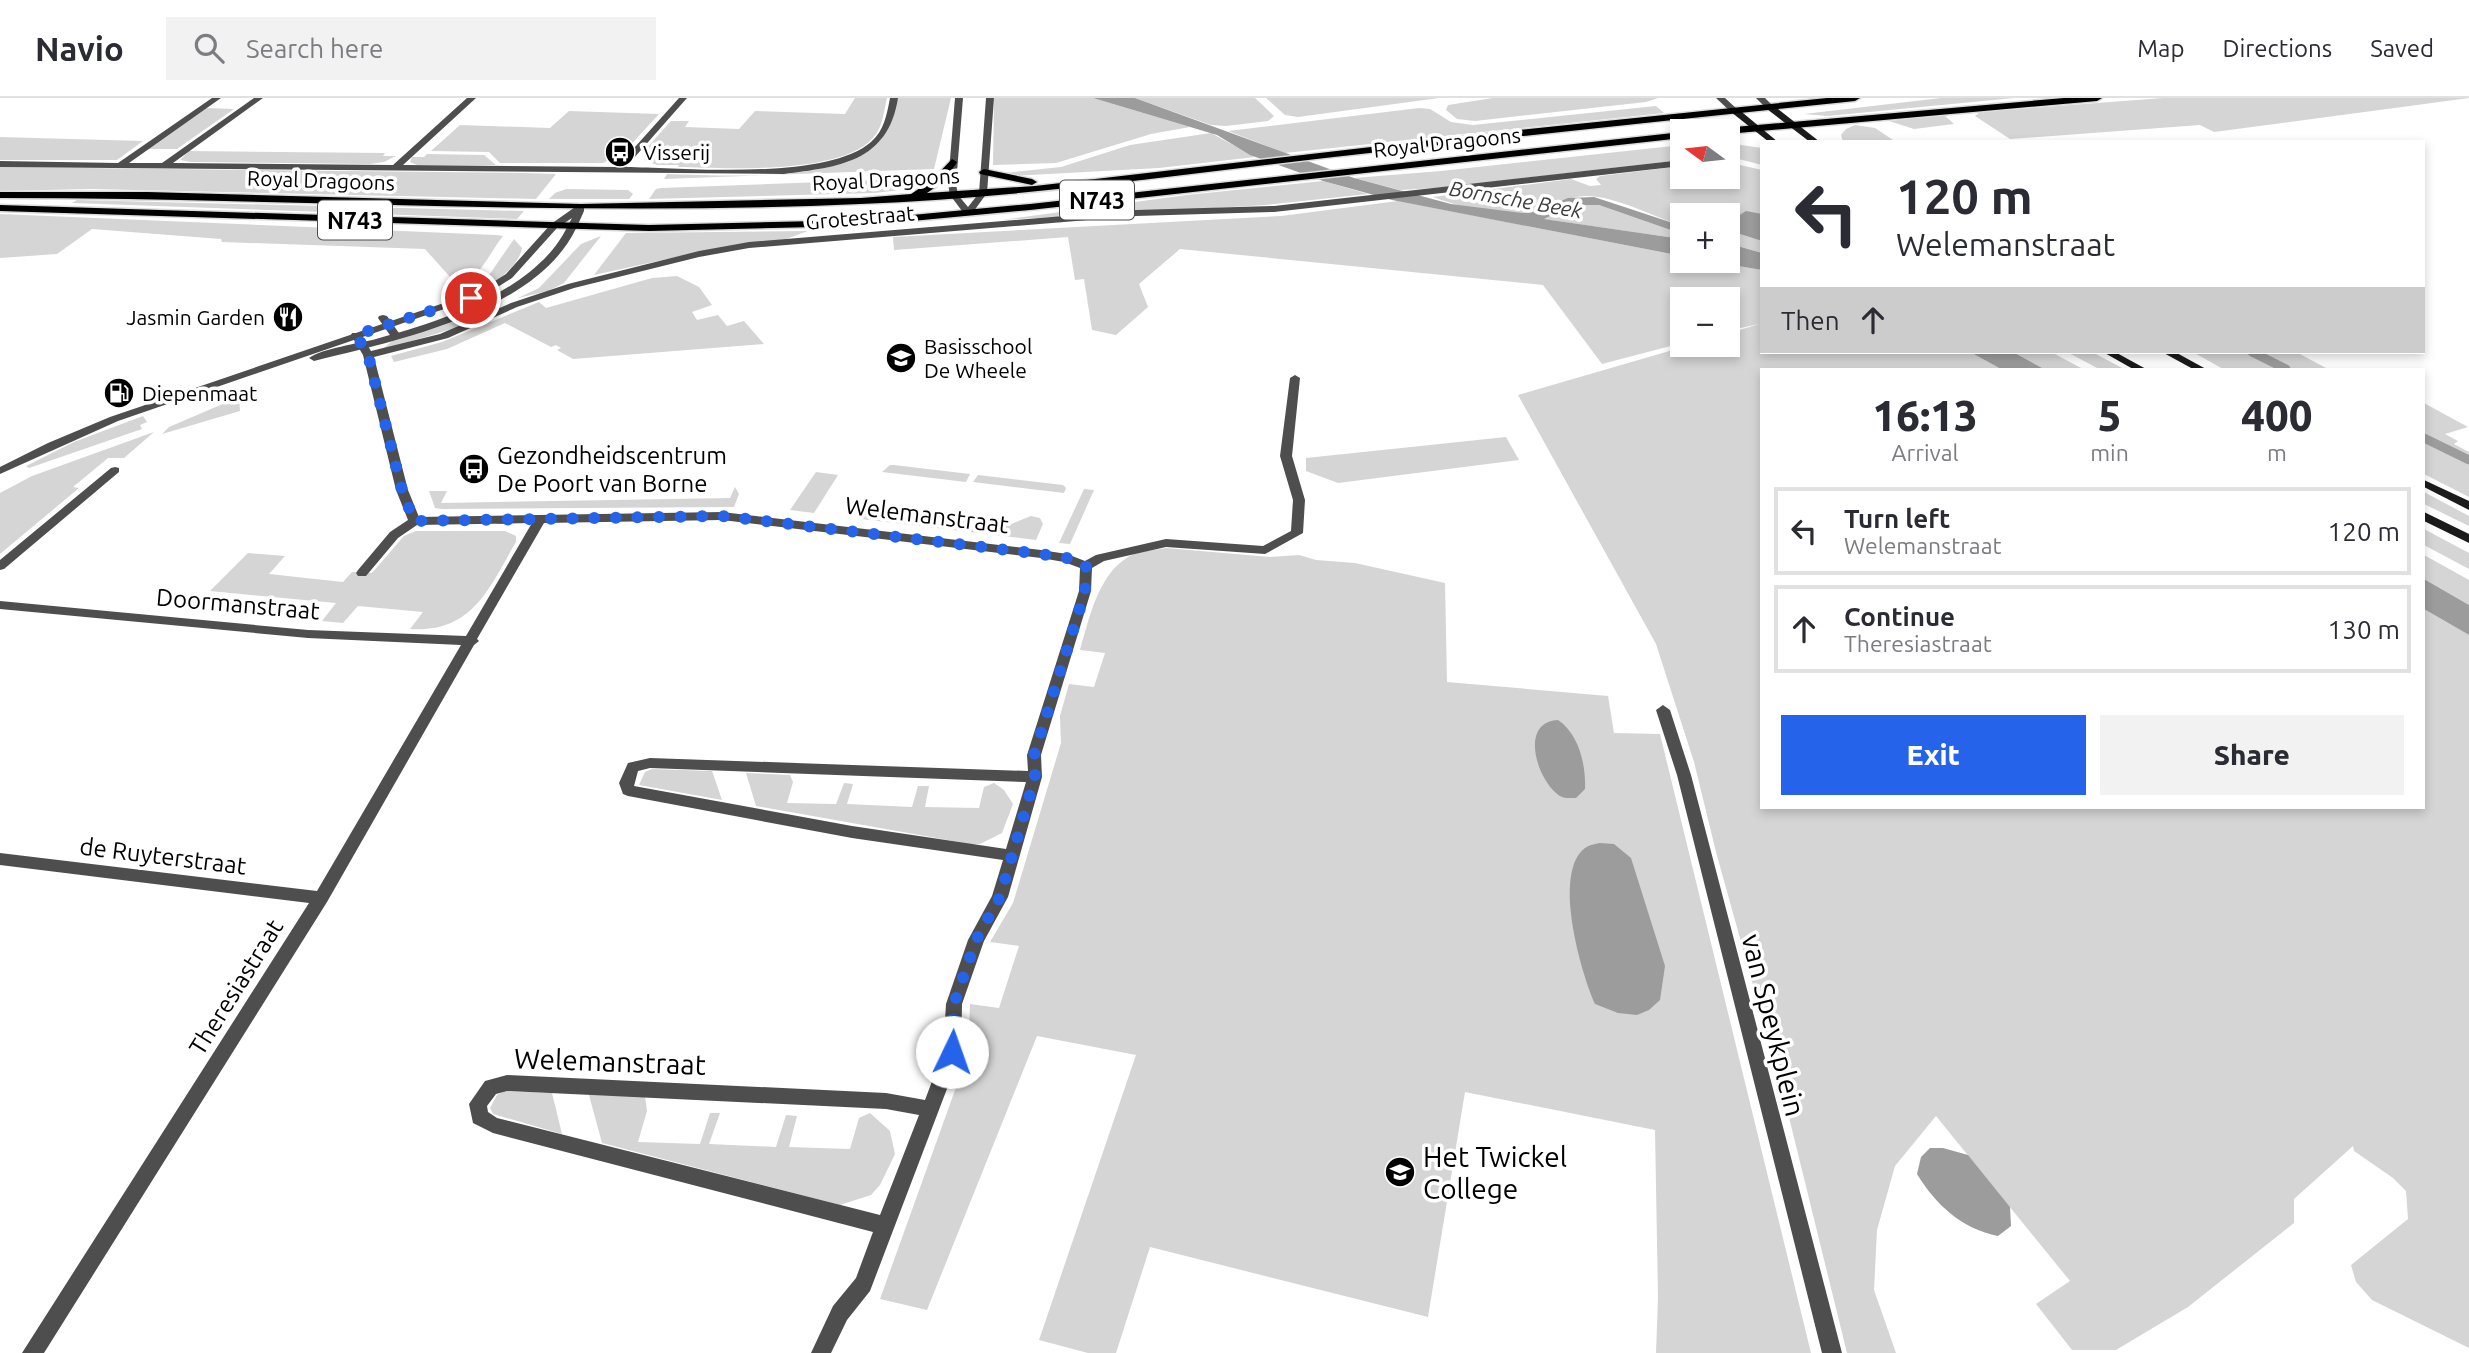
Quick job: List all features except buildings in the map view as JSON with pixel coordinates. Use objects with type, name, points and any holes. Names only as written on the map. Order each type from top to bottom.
[{"type":"main road","name":"Royal Dragoons","points":[[0,195],[148,195],[581,207],[912,198],[1066,185],[1855,98]]},
{"type":"main road","points":[[1740,129],[2097,98]]},
{"type":"main road","points":[[1770,107],[1813,140]]},
{"type":"main road","points":[[1734,110],[1771,140]]},
{"type":"main road","name":"Royal Dragoons","points":[[0,208],[554,226],[783,226],[859,223],[1670,136]]},
{"type":"main road","points":[[912,198],[936,182],[952,162]]},
{"type":"main road","points":[[984,172],[1012,180],[1066,185]]},
{"type":"main road","points":[[2112,354],[2141,368]]},
{"type":"main road","points":[[2171,354],[2199,368]]},
{"type":"main road","points":[[2425,484],[2469,506]]},
{"type":"main road","points":[[2425,517],[2469,539]]},
{"type":"street","points":[[120,165],[216,98]]},
{"type":"street","points":[[163,166],[259,98]]},
{"type":"street","points":[[394,169],[472,98]]},
{"type":"street","points":[[619,170],[683,98]]},
{"type":"street","points":[[0,164],[770,172],[809,169],[859,153],[881,137],[890,117],[894,98]]},
{"type":"street","points":[[959,98],[951,184],[954,195],[968,213],[983,193],[990,98]]},
{"type":"street","points":[[1720,98],[1734,110]]},
{"type":"street","points":[[1760,98],[1770,107]]},
{"type":"street","name":"Grotestraat","points":[[362,345],[444,336],[514,305],[571,286],[699,254],[749,245],[1136,214],[1274,209],[1670,164]]},
{"type":"street","name":"Grotestraat","points":[[362,345],[386,322],[455,304],[495,286],[518,268],[554,226],[581,207]]},
{"type":"street","name":"Grotestraat","points":[[0,471],[114,419],[202,389],[396,336],[452,317],[523,284],[574,226],[581,207]]},
{"type":"street","points":[[386,322],[396,336]]},
{"type":"street","points":[[362,345],[398,478],[414,521]]},
{"type":"street","points":[[821,1353],[840,1313],[863,1284],[952,1052],[954,1004],[976,940],[1000,897],[1013,856],[1035,777],[1034,755],[1085,592],[1086,566],[1100,558],[1166,543],[1265,550],[1297,533],[1299,500],[1286,456],[1296,379]]},
{"type":"street","points":[[0,566],[115,470]]},
{"type":"street","name":"Welemanstraat","points":[[541,518],[740,517],[1041,554],[1067,558],[1086,566]]},
{"type":"street","points":[[362,573],[394,535],[414,521],[541,518]]},
{"type":"street","name":"Theresiastraat","points":[[32,1353],[321,898],[541,518]]},
{"type":"street","name":"Doormanstraat","points":[[0,605],[308,634],[472,641]]},
{"type":"street","name":"van Speykplein","points":[[1663,710],[1684,775],[1832,1353]]},
{"type":"street","points":[[1013,856],[852,832],[642,793],[628,790],[625,783],[633,767],[650,763],[1035,777]]},
{"type":"street","name":"de Ruyterstraat","points":[[0,859],[321,898]]},
{"type":"street","name":"Welemanstraat","points":[[886,1226],[493,1125],[479,1117],[478,1104],[491,1087],[507,1083],[886,1101],[929,1109]]},
{"type":"shaded area","points":[[855,98],[887,98],[876,134],[861,148],[840,157],[784,167],[753,168],[678,167],[679,165],[657,165],[644,160],[649,152],[644,151],[671,121],[689,121],[685,127],[739,129],[755,111],[845,114]]},
{"type":"shaded area","points":[[895,98],[951,98],[934,169],[664,179],[667,174],[781,174],[811,171],[839,164],[863,154],[881,139],[888,125]]},
{"type":"shaded area","points":[[994,98],[1093,98],[1190,127],[1151,134],[1056,163],[993,165]]},
{"type":"shaded area","points":[[1093,98],[1135,98],[1354,178],[1451,204],[1522,213],[1535,212],[1568,198],[1594,197],[1670,222],[1670,230],[1599,205],[1573,205],[1544,219],[1670,237],[1670,254],[1392,200],[1323,181],[1250,155],[1217,135]]},
{"type":"shaded area","points":[[1135,98],[1255,98],[1274,116],[1268,121],[1211,125]]},
{"type":"shaded area","points":[[1266,98],[1439,98],[1298,117],[1285,115]]},
{"type":"shaded area","points":[[1493,98],[1658,98],[1646,102],[1475,121],[1457,119],[1446,110],[1448,105]]},
{"type":"shaded area","points":[[1941,98],[2014,98],[1828,116],[1804,114]]},
{"type":"shaded area","points":[[2163,98],[2469,98],[2214,132],[2200,125],[2010,139],[1975,116],[1980,112]]},
{"type":"shaded area","points":[[1656,106],[1664,113],[1285,153],[1228,131],[1419,108],[1430,109],[1451,122],[1473,125]]},
{"type":"shaded area","points":[[207,108],[234,109],[177,149],[146,149]]},
{"type":"shaded area","points":[[569,111],[659,114],[626,150],[621,150],[614,158],[603,163],[500,163],[489,152],[431,151],[460,125],[550,128]]},
{"type":"shaded area","points":[[1944,115],[1954,124],[1914,129],[1889,121]]},
{"type":"shaded area","points":[[1855,125],[1875,128],[1893,140],[1842,140],[1841,135]]},
{"type":"shaded area","points":[[1211,133],[1255,157],[1159,168],[1013,176],[1005,173],[1061,167],[1130,145]]},
{"type":"shaded area","points":[[0,137],[143,141],[117,160],[0,160]]},
{"type":"shaded area","points":[[1740,145],[1760,148],[1760,164],[1740,159]]},
{"type":"shaded area","points":[[1670,146],[1670,161],[1436,188],[1400,190],[1354,178]]},
{"type":"shaded area","points":[[189,151],[385,153],[383,156],[396,156],[384,162],[370,164],[180,160]]},
{"type":"shaded area","points":[[427,154],[484,155],[496,165],[417,165],[410,162],[412,157],[424,157]]},
{"type":"shaded area","points":[[1740,165],[1760,170],[1760,214],[1740,215],[1740,203],[1670,203],[1670,221],[1621,203],[1596,197],[1565,200],[1534,212],[1510,213],[1483,210],[1433,197],[1571,179],[1590,186],[1601,185],[1596,179],[1600,176],[1670,167],[1670,189],[1740,189]]},
{"type":"shaded area","points":[[0,167],[556,174],[536,199],[91,189],[0,191]]},
{"type":"shaded area","points":[[932,178],[909,189],[874,193],[649,199],[656,189],[661,188]]},
{"type":"shaded area","points":[[1323,181],[1368,194],[1266,205],[1002,220],[1187,195]]},
{"type":"shaded area","points":[[566,189],[628,190],[633,194],[629,199],[549,199],[555,193]]},
{"type":"shaded area","points":[[77,200],[524,211],[517,219],[72,203]]},
{"type":"shaded area","points":[[1398,201],[1670,254],[1670,273],[1740,273],[1740,266],[1760,270],[1760,354],[1974,354],[1999,368],[1760,368],[1760,809],[2425,809],[2425,610],[2469,635],[2469,1348],[2372,1300],[2356,1282],[2351,1265],[2408,1219],[2406,1191],[2393,1178],[2354,1151],[2353,1146],[2294,1199],[2294,1223],[2188,1307],[2116,1350],[2072,1350],[2036,1304],[2070,1281],[1936,1116],[1895,1166],[1877,1230],[1874,1290],[1896,1353],[1847,1353],[1783,1093],[1716,852],[1694,762],[1656,644],[1518,395],[1670,351],[1670,357],[1740,357],[1740,330],[1759,324],[1740,328],[1740,287],[1670,287],[1670,346],[1602,364],[1543,285],[1180,249],[1139,284],[1148,307],[1116,335],[1092,330],[1084,279],[1075,280],[1068,237],[894,250],[893,237],[1281,216]]},
{"type":"shaded area","points":[[1581,204],[1599,205],[1670,230],[1670,237],[1543,219]]},
{"type":"shaded area","points":[[1746,211],[1760,214],[1760,240],[1740,234],[1740,215]]},
{"type":"shaded area","points":[[0,214],[503,236],[473,277],[459,287],[425,249],[222,242],[221,239],[92,229],[57,254],[0,258]]},
{"type":"shaded area","points":[[808,231],[786,239],[713,249],[594,275],[626,233]]},
{"type":"shaded area","points":[[1740,234],[1760,240],[1760,252],[1740,247]]},
{"type":"shaded area","points":[[601,236],[564,283],[548,291],[518,298],[539,288],[581,244]]},
{"type":"shaded area","points":[[514,239],[522,248],[507,272],[480,290],[463,294],[485,281]]},
{"type":"shaded area","points":[[1740,247],[1760,252],[1760,270],[1740,266]]},
{"type":"shaded area","points":[[677,276],[699,287],[712,305],[692,312],[697,320],[718,315],[727,326],[744,321],[764,344],[573,359],[557,350],[561,348],[556,345],[551,347],[505,323],[447,349],[394,362],[391,356],[442,342],[539,302],[546,308],[652,278]]},
{"type":"shaded area","points":[[487,312],[452,329],[382,350],[393,340]]},
{"type":"shaded area","points":[[1974,354],[2017,354],[2042,368],[1999,368]]},
{"type":"shaded area","points":[[2017,354],[2055,354],[2081,368],[2042,368]]},
{"type":"shaded area","points":[[2071,354],[2096,354],[2122,368],[2097,368]]},
{"type":"shaded area","points":[[2197,354],[2300,354],[2326,368],[2221,368]]},
{"type":"shaded area","points":[[239,397],[240,411],[162,434],[169,427]]},
{"type":"shaded area","points":[[2425,404],[2468,427],[2445,434],[2458,441],[2454,444],[2469,452],[2469,497],[2425,475]]},
{"type":"shaded area","points":[[143,416],[147,422],[140,425],[142,429],[29,468],[26,466],[74,442]]},
{"type":"shaded area","points":[[154,432],[124,458],[108,458],[73,487],[79,488],[0,554],[0,493],[32,476]]},
{"type":"shaded area","points":[[1506,437],[1519,460],[1338,483],[1306,471],[1306,458]]},
{"type":"shaded area","points":[[890,465],[970,474],[966,482],[882,472]]},
{"type":"shaded area","points":[[816,472],[838,475],[814,513],[790,510]]},
{"type":"shaded area","points":[[978,475],[1063,485],[1066,488],[1064,493],[973,482]]},
{"type":"shaded area","points":[[735,487],[739,494],[734,507],[442,509],[435,508],[429,491],[447,491],[441,503],[730,498]]},
{"type":"shaded area","points":[[1084,489],[1094,490],[1070,544],[1059,543]]},
{"type":"shaded area","points":[[2425,493],[2469,516],[2469,526],[2425,504]]},
{"type":"shaded area","points":[[877,506],[883,513],[892,510],[897,515],[906,512],[911,517],[921,513],[927,519],[936,516],[941,520],[950,517],[956,522],[965,519],[970,524],[980,521],[986,526],[995,522],[1001,528],[1031,516],[1040,518],[1043,524],[1036,540],[861,519],[866,512],[873,511]]},
{"type":"shaded area","points":[[2425,530],[2469,553],[2469,569],[2425,546]]},
{"type":"shaded area","points":[[416,531],[505,531],[516,536],[516,542],[497,576],[476,604],[449,624],[432,628],[410,629],[423,612],[358,606],[343,623],[322,621],[336,603],[210,591],[248,553],[285,556],[269,574],[343,582],[352,572],[372,573],[404,536]]},
{"type":"shaded area","points":[[1166,548],[1270,557],[1299,555],[1316,560],[1355,563],[1445,583],[1447,682],[1608,696],[1614,733],[1660,734],[1811,1353],[1656,1353],[1658,1297],[1655,1130],[1465,1092],[1428,1317],[1150,1247],[1116,1353],[1088,1353],[1039,1340],[1136,1055],[1037,1036],[927,1310],[880,1299],[968,1054],[970,1004],[999,1008],[1019,946],[990,942],[1013,903],[1061,743],[1060,716],[1069,684],[1094,687],[1105,653],[1080,650],[1096,599],[1109,575],[1128,557]]},
{"type":"shaded area","points":[[2425,556],[2469,580],[2469,605],[2425,580]]},
{"type":"shaded area","points":[[2425,580],[2469,605],[2469,635],[2425,610]]},
{"type":"shaded area","points":[[1558,720],[1571,733],[1580,751],[1585,789],[1576,798],[1563,797],[1549,785],[1535,751],[1535,739],[1539,730],[1546,723]]},
{"type":"shaded area","points":[[652,769],[712,771],[722,800],[639,785],[645,772]]},
{"type":"shaded area","points":[[746,773],[790,775],[793,782],[787,803],[836,804],[844,783],[853,784],[847,804],[912,807],[918,786],[929,786],[925,807],[979,808],[984,787],[994,783],[1004,790],[1013,804],[1002,833],[980,844],[970,844],[756,806]]},
{"type":"shaded area","points":[[1600,843],[1614,844],[1631,858],[1665,966],[1660,1000],[1649,1010],[1637,1015],[1618,1013],[1595,1004],[1577,947],[1570,900],[1571,878],[1575,861],[1585,848]]},
{"type":"shaded area","points":[[504,1091],[552,1093],[562,1134],[493,1114],[490,1108],[497,1095]]},
{"type":"shaded area","points":[[589,1095],[645,1096],[647,1111],[638,1142],[700,1144],[710,1113],[720,1113],[709,1144],[776,1147],[786,1115],[797,1116],[789,1147],[850,1149],[859,1118],[870,1113],[890,1131],[895,1154],[880,1185],[871,1195],[840,1205],[602,1143]]},
{"type":"shaded area","points":[[1930,1148],[1943,1148],[1968,1155],[2010,1207],[2011,1226],[1998,1236],[1985,1233],[1951,1214],[1941,1205],[1917,1174],[1921,1157]]},
{"type":"waterway","points":[[2256,354],[2284,368]]},
{"type":"waterway","points":[[2425,438],[2469,460]]},
{"type":"place","name":"Visserij","points":[[620,152]]},
{"type":"place","name":"Jasmin Garden","points":[[288,317]]},
{"type":"place","name":"Basisschool De Wheele","points":[[901,358]]},
{"type":"place","name":"Diepenmaat","points":[[119,393]]},
{"type":"place","name":"Gezondheidscentrum De Poort van Borne","points":[[474,469]]},
{"type":"place","name":"Het Twickel College","points":[[1400,1172]]},
{"type":"route","points":[[471,298],[356,335],[368,355],[402,490],[414,521],[740,517],[1041,554],[1067,558],[1086,566],[1085,592],[1034,755],[1035,777],[1013,856],[1000,897],[976,940],[954,1004],[952,1052]]},
{"type":"water label","name":"Bornsche Beek","points":[[1516,199]]}]
